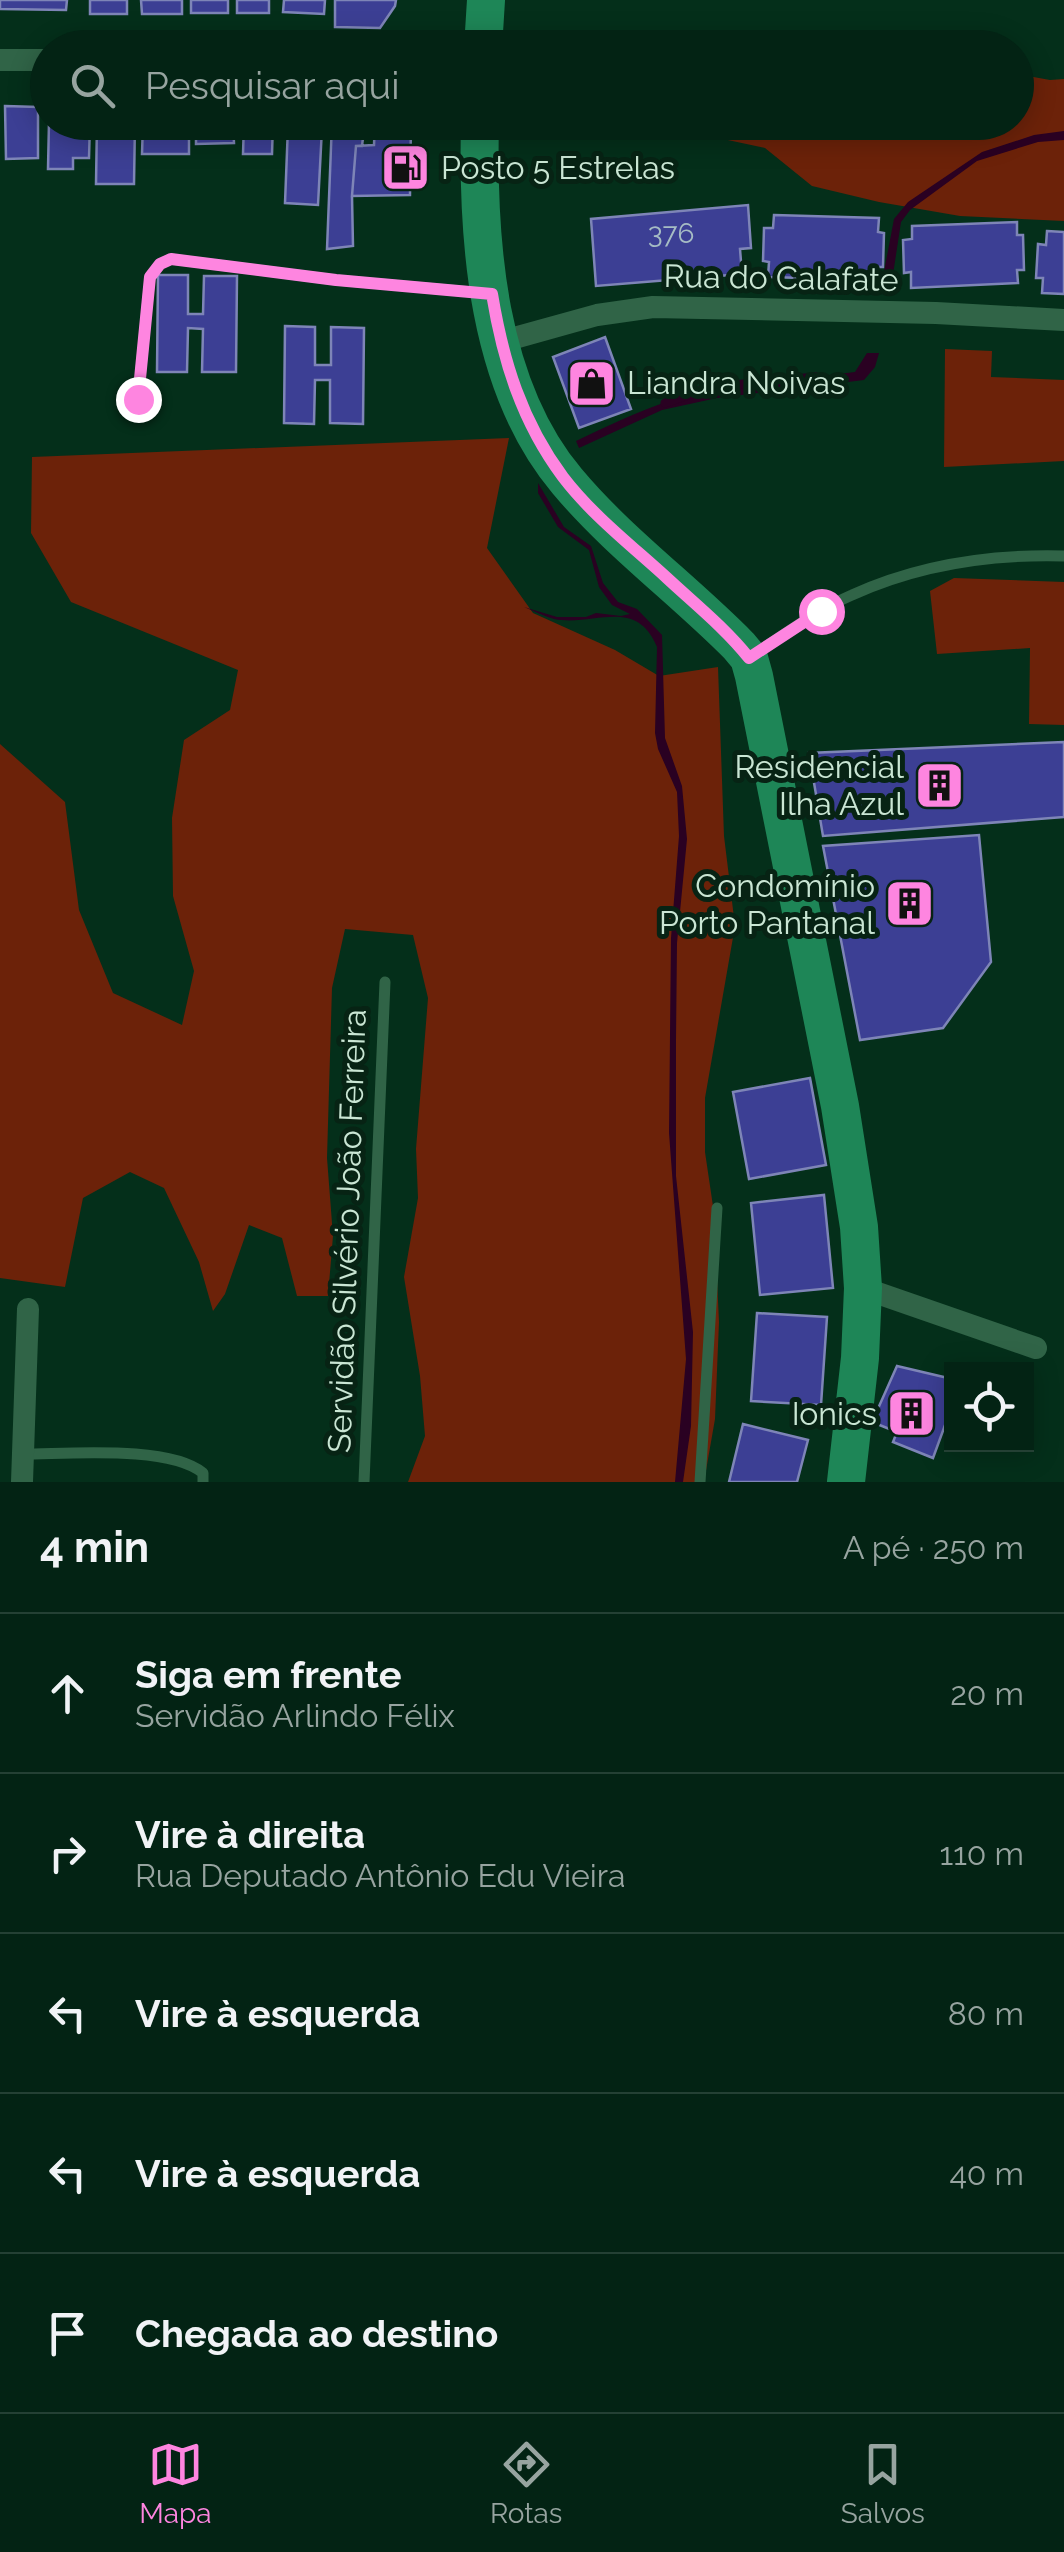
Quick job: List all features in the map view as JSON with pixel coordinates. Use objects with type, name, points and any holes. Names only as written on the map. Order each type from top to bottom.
[{"type":"main road","points":[[484,30],[486,0]]},
{"type":"main road","points":[[481,140],[485,243],[500,342],[513,385],[534,430],[564,478],[590,507],[726,632],[749,658],[846,1140],[859,1226],[863,1288],[860,1358],[846,1482]]},
{"type":"street","points":[[0,60],[30,60]]},
{"type":"street","name":"Rua do Calafate","points":[[500,342],[597,314],[653,307],[1064,320]]},
{"type":"street","points":[[863,1288],[1036,1348]]},
{"type":"street","points":[[22,1482],[28,1309]]},
{"type":"lane","points":[[138,399],[150,277],[160,264],[171,259],[492,294]]},
{"type":"lane","points":[[749,658],[852,594],[908,575],[978,558],[1015,554],[1064,556]]},
{"type":"lane","name":"Servidão Silvério João Ferreira","points":[[364,1482],[385,982]]},
{"type":"lane","points":[[700,1482],[717,1208]]},
{"type":"lane","points":[[23,1454],[167,1456],[192,1464],[203,1473],[203,1482]]},
{"type":"shaded area","points":[[1034,77],[1064,79],[1064,221],[960,216],[812,186],[765,148],[728,140],[1034,140]]},
{"type":"shaded area","points":[[1064,131],[1064,140],[1038,142],[977,161],[910,210],[901,222],[890,294],[880,293],[894,219],[908,202],[982,152],[1019,140],[1034,140],[1034,135]]},
{"type":"shaded area","points":[[945,349],[992,351],[991,377],[1064,380],[1064,461],[944,467]]},
{"type":"shaded area","points":[[867,353],[879,353],[875,367],[864,380],[717,398],[662,410],[579,448],[576,441],[645,410],[691,395],[855,372]]},
{"type":"shaded area","points":[[509,438],[487,548],[533,613],[615,650],[659,676],[718,667],[724,836],[735,926],[705,1098],[705,1152],[714,1213],[719,1322],[715,1419],[704,1482],[408,1482],[425,1436],[404,1277],[418,1198],[416,1149],[428,998],[413,935],[345,929],[332,988],[327,1158],[333,1236],[328,1296],[297,1296],[282,1238],[249,1225],[225,1294],[213,1311],[199,1262],[164,1188],[130,1172],[83,1198],[65,1287],[0,1278],[0,744],[65,802],[79,910],[113,993],[182,1025],[194,971],[173,896],[172,818],[184,740],[230,710],[238,670],[71,602],[31,533],[32,457]]},
{"type":"shaded area","points":[[538,483],[564,527],[591,546],[603,583],[618,602],[637,609],[662,635],[665,738],[682,786],[687,839],[677,943],[676,1040],[676,1176],[693,1332],[691,1426],[683,1482],[675,1482],[686,1359],[669,1133],[671,938],[679,836],[677,792],[655,733],[657,647],[648,631],[626,618],[554,619],[524,607],[557,617],[630,614],[612,605],[599,587],[589,550],[558,527],[538,493]]},
{"type":"shaded area","points":[[954,578],[1064,582],[1064,725],[1029,724],[1030,648],[937,654],[930,591]]},
{"type":"building","points":[[0,0],[67,0],[66,10],[0,9]]},
{"type":"building","points":[[90,0],[127,0],[127,14],[90,14]]},
{"type":"building","points":[[141,0],[182,0],[182,14],[142,14]]},
{"type":"building","points":[[191,0],[228,0],[228,13],[191,13]]},
{"type":"building","points":[[237,0],[269,0],[269,13],[237,13]]},
{"type":"building","points":[[284,0],[325,0],[324,14],[283,12]]},
{"type":"building","points":[[335,0],[396,0],[380,28],[335,27]]},
{"type":"building","points":[[5,106],[30,107],[30,140],[38,140],[38,158],[6,159]]},
{"type":"building","points":[[49,140],[90,140],[89,158],[73,158],[73,169],[48,169]]},
{"type":"building","points":[[97,140],[135,140],[134,184],[96,184]]},
{"type":"building","points":[[142,140],[189,140],[189,154],[142,154]]},
{"type":"building","points":[[196,140],[234,140],[234,143],[196,144]]},
{"type":"building","points":[[243,140],[272,140],[272,154],[243,154]]},
{"type":"building","points":[[287,140],[321,140],[318,205],[285,203]]},
{"type":"building","points":[[331,140],[363,140],[362,146],[356,146],[353,246],[327,249]]},
{"type":"building","points":[[374,140],[411,140],[410,195],[352,196],[356,146],[374,145]]},
{"type":"building","points":[[748,205],[751,248],[740,249],[742,274],[596,286],[591,219]]},
{"type":"building","points":[[774,215],[879,218],[878,232],[884,233],[883,267],[876,267],[875,280],[768,277],[769,262],[763,261],[764,228],[773,228]]},
{"type":"building","points":[[1017,222],[1017,235],[1023,235],[1024,270],[1017,270],[1018,283],[911,288],[911,272],[904,273],[903,240],[912,239],[912,226]]},
{"type":"building","points":[[1047,231],[1064,232],[1064,294],[1042,293],[1043,278],[1036,278],[1038,244],[1046,245]]},
{"type":"building","points":[[158,275],[188,275],[188,314],[203,314],[204,276],[237,276],[236,372],[202,372],[203,329],[188,328],[187,372],[157,372]]},
{"type":"building","points":[[285,326],[315,327],[315,365],[331,365],[331,327],[364,328],[363,424],[330,423],[330,380],[315,380],[314,424],[284,423]]},
{"type":"building","name":"Liandra Noivas","points":[[605,337],[631,409],[579,428],[553,357]]},
{"type":"building","name":"Residencial Ilha Azul","points":[[1064,742],[1064,817],[823,836],[809,753]]},
{"type":"building","name":"Condomínio Porto Pantanal","points":[[979,835],[991,962],[943,1028],[860,1040],[823,846]]},
{"type":"building","points":[[810,1078],[826,1165],[749,1179],[733,1092]]},
{"type":"building","points":[[824,1195],[833,1288],[760,1295],[751,1203]]},
{"type":"building","points":[[757,1313],[827,1317],[821,1405],[751,1401]]},
{"type":"building","name":"Ionics","points":[[897,1366],[944,1377],[944,1428],[933,1458],[893,1442],[897,1432],[872,1422]]},
{"type":"building","points":[[743,1424],[808,1440],[797,1482],[729,1482]]},
{"type":"waterway","points":[[665,403],[711,387],[816,377]]},
{"type":"place","name":"Posto 5 Estrelas","points":[[406,168]]},
{"type":"place","name":"Liandra Noivas","points":[[592,383]]},
{"type":"place","name":"Residencial Ilha Azul","points":[[939,785]]},
{"type":"place","name":"Condomínio Porto Pantanal","points":[[910,904]]},
{"type":"place","name":"Ionics","points":[[912,1414]]},
{"type":"route","points":[[138,399],[150,277],[160,264],[171,259],[492,294],[513,385],[534,430],[564,478],[590,507],[726,632],[749,658],[821,611]]}]
